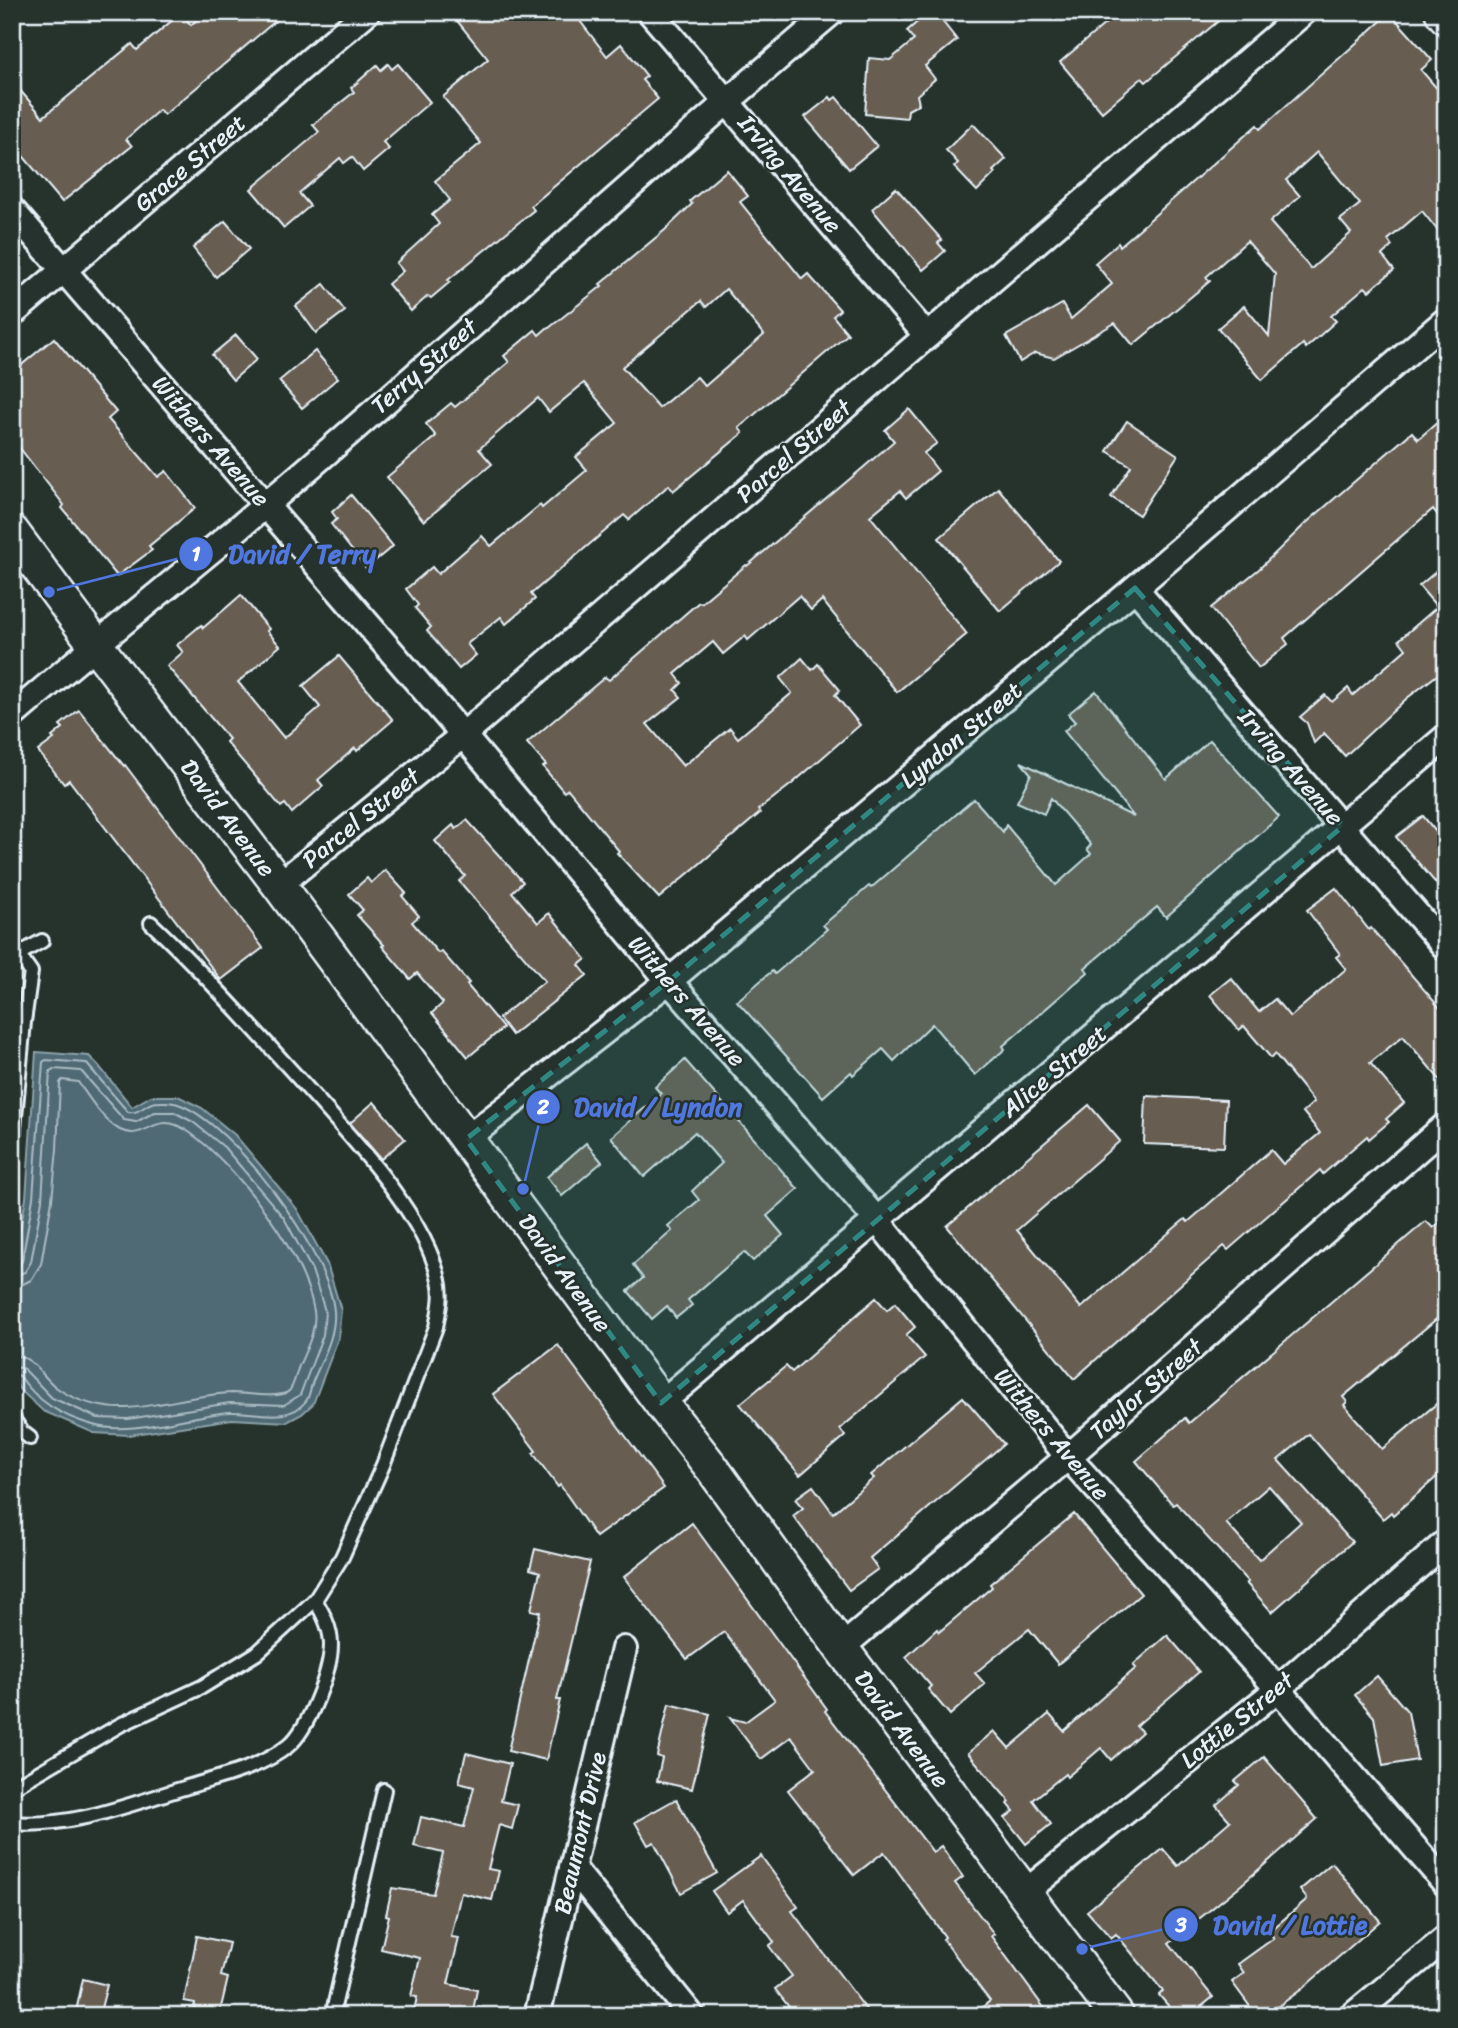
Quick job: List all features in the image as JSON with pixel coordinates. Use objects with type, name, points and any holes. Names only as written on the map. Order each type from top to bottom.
[{"type":"main road","points":[[1442,12],[1446,17]]},
{"type":"main road","name":"David Avenue","points":[[12,531],[279,885],[661,1403],[712,1468],[841,1648],[1117,2016]]},
{"type":"street","name":"Grace Street","points":[[12,314],[367,12]]},
{"type":"street","name":"Irving Avenue","points":[[650,12],[928,336]]},
{"type":"street","name":"Terry Street","points":[[12,716],[266,504],[727,100],[832,12]]},
{"type":"street","name":"Parcel Street","points":[[279,885],[463,735],[1304,12]]},
{"type":"street","name":"Withers Avenue","points":[[12,210],[463,735],[669,981],[877,1220],[1068,1457],[1278,1689],[1446,1884]]},
{"type":"street","name":"Lyndon Street","points":[[466,1139],[669,981],[1135,588],[1446,320]]},
{"type":"street","name":"Irving Avenue","points":[[1135,588],[1446,948]]},
{"type":"street","name":"Alice Street","points":[[661,1403],[1446,737]]},
{"type":"street","name":"Taylor Street","points":[[841,1648],[1068,1457],[1446,1125]]},
{"type":"street","name":"Lottie Street","points":[[1024,1893],[1278,1689],[1446,1542]]},
{"type":"street","name":"Beaumont Drive","points":[[537,2016],[624,1649]]},
{"type":"street","points":[[572,1867],[692,2016]]},
{"type":"street","points":[[1352,2016],[1446,1938]]},
{"type":"lane","points":[[12,1788],[121,1725],[202,1687],[257,1653],[315,1600],[342,1557],[383,1465],[436,1327],[441,1304],[439,1280],[430,1253],[402,1201],[330,1114],[205,974],[151,923]]},
{"type":"lane","points":[[12,1149],[24,1021],[32,972],[14,954],[43,941]]},
{"type":"lane","points":[[12,1417],[22,1432],[30,1438]]},
{"type":"lane","points":[[12,1823],[65,1821],[114,1811],[265,1760],[288,1746],[303,1730],[321,1690],[331,1645],[325,1617],[315,1600]]},
{"type":"lane","points":[[332,2016],[384,1790]]},
{"type":"highlighted area","points":[[1135,588],[1343,826],[661,1403],[466,1139],[669,981]]},
{"type":"water","points":[[36,1052],[89,1056],[132,1107],[151,1096],[178,1096],[202,1108],[235,1135],[297,1209],[327,1264],[341,1310],[338,1339],[313,1404],[302,1414],[287,1422],[232,1419],[129,1435],[94,1433],[43,1411],[19,1389],[12,1376],[12,1273],[26,1198]]},
{"type":"building","points":[[205,12],[286,12],[164,115],[159,110],[126,139],[132,146],[62,202],[12,143],[12,81],[43,117],[132,44],[137,50],[181,13],[191,25]]},
{"type":"building","points":[[450,12],[573,12],[607,56],[621,44],[647,76],[642,80],[658,99],[531,206],[534,210],[448,280],[450,282],[431,298],[428,296],[411,311],[388,284],[403,271],[396,263],[439,224],[432,215],[450,200],[435,181],[481,143],[443,97],[488,59]]},
{"type":"building","points":[[929,12],[935,12],[957,40],[925,66],[935,79],[917,95],[919,104],[908,110],[907,118],[865,114],[869,58],[890,60],[914,40],[907,31]]},
{"type":"building","points":[[1119,12],[1229,12],[1146,82],[1142,78],[1102,112],[1060,62]]},
{"type":"building","points":[[1390,13],[1432,60],[1421,70],[1446,99],[1446,241],[1422,211],[1388,240],[1392,246],[1382,255],[1394,270],[1369,291],[1365,287],[1331,316],[1336,321],[1306,348],[1303,344],[1262,380],[1218,328],[1244,306],[1269,336],[1275,274],[1247,241],[1206,277],[1210,281],[1133,345],[1115,323],[1054,358],[1035,353],[1020,362],[1006,336],[1062,304],[1071,319],[1112,284],[1095,263],[1118,243],[1120,246],[1257,125],[1260,129]],"holes":[[[1317,152],[1360,204],[1340,220],[1351,233],[1311,269],[1270,222],[1300,196],[1286,180]]]},
{"type":"building","points":[[388,64],[392,69],[398,64],[430,102],[383,142],[389,149],[363,171],[352,157],[344,163],[340,158],[299,193],[310,206],[284,228],[251,189],[319,132],[313,125],[354,92],[351,88],[377,65],[381,70]]},
{"type":"building","points":[[830,97],[832,100],[836,97],[877,146],[849,169],[805,117]]},
{"type":"building","points":[[973,124],[1006,159],[977,191],[954,167],[958,163],[946,150]]},
{"type":"building","points":[[727,170],[748,196],[740,202],[802,279],[808,274],[840,310],[833,316],[848,334],[739,428],[743,433],[673,491],[669,485],[629,520],[624,515],[531,594],[535,599],[506,624],[501,617],[467,644],[476,655],[459,669],[427,631],[431,627],[415,608],[418,605],[406,589],[432,567],[438,574],[482,536],[491,546],[540,505],[542,508],[587,470],[576,457],[617,423],[584,383],[549,412],[538,398],[479,449],[492,464],[424,521],[387,477],[436,436],[426,424],[451,403],[455,407],[509,362],[504,356],[535,330],[539,335],[602,286],[600,284],[692,204],[690,201]],"holes":[[[726,289],[764,335],[705,386],[697,377],[659,408],[622,367],[701,301],[706,307]]]},
{"type":"building","points":[[896,188],[942,240],[938,243],[945,251],[923,270],[872,209]]},
{"type":"building","points":[[225,221],[249,249],[216,277],[193,248]]},
{"type":"building","points":[[324,284],[345,311],[316,333],[296,306]]},
{"type":"building","points":[[236,335],[257,359],[233,380],[212,355]]},
{"type":"building","points":[[54,338],[116,412],[108,419],[158,477],[166,471],[195,508],[149,546],[152,550],[117,576],[62,508],[64,505],[12,438],[12,373]]},
{"type":"building","points":[[315,351],[338,378],[302,408],[279,381]]},
{"type":"building","points":[[909,409],[937,443],[924,453],[938,471],[906,498],[900,491],[870,516],[967,634],[897,692],[822,600],[811,610],[799,596],[748,640],[745,636],[723,654],[713,642],[675,674],[682,683],[675,690],[681,697],[647,724],[683,766],[730,728],[738,738],[792,693],[780,678],[802,658],[812,670],[818,664],[840,690],[835,695],[860,725],[758,810],[760,813],[659,898],[617,853],[619,851],[568,789],[564,792],[527,743],[605,677],[609,680],[894,441],[885,430]]},
{"type":"building","points":[[1446,415],[1446,525],[1433,509],[1284,638],[1288,644],[1259,668],[1211,608],[1259,569],[1305,524],[1412,432],[1418,439]]},
{"type":"building","points":[[1127,421],[1178,455],[1139,515],[1111,497],[1131,466],[1107,451]]},
{"type":"building","points":[[998,488],[1059,561],[1000,611],[939,538]]},
{"type":"building","points":[[351,495],[393,546],[366,568],[331,524],[337,519],[332,512]]},
{"type":"building","points":[[1446,563],[1446,668],[1406,699],[1345,756],[1324,733],[1314,743],[1307,723],[1300,717],[1325,695],[1332,702],[1348,688],[1353,695],[1406,649],[1399,640],[1437,607],[1419,586]]},
{"type":"building","points":[[241,595],[280,646],[238,682],[284,738],[320,707],[303,686],[339,656],[393,720],[318,780],[323,786],[292,813],[285,804],[281,807],[226,742],[229,739],[167,666],[183,652],[177,645],[201,625],[203,628]]},
{"type":"building","points":[[1096,691],[1166,779],[1210,740],[1279,817],[1166,917],[1157,907],[1085,968],[1088,972],[1003,1046],[1005,1049],[975,1075],[932,1024],[894,1061],[883,1049],[823,1097],[737,1001],[772,971],[775,974],[827,929],[823,925],[869,886],[871,888],[974,799],[1003,832],[1006,825],[1056,885],[1091,854],[1087,849],[1091,845],[1051,798],[1044,814],[1017,802],[1031,774],[1021,762],[1134,817],[1064,731],[1075,722],[1068,714]]},
{"type":"building","points":[[79,710],[125,765],[263,948],[221,980],[69,780],[64,784],[38,751],[54,739],[52,737],[63,728],[60,725]]},
{"type":"building","points":[[1423,816],[1446,844],[1446,895],[1396,837]]},
{"type":"building","points":[[467,820],[523,882],[512,892],[538,923],[549,913],[586,959],[579,965],[587,975],[512,1035],[499,1018],[545,981],[459,881],[465,876],[435,841],[453,825],[456,829]]},
{"type":"building","points":[[385,870],[406,893],[402,896],[419,916],[412,922],[438,953],[441,951],[469,983],[467,985],[503,1028],[468,1057],[432,1013],[443,1003],[417,973],[410,979],[357,915],[363,910],[349,894],[367,878],[371,883]]},
{"type":"building","points":[[1336,888],[1369,930],[1371,928],[1446,1015],[1446,1087],[1403,1036],[1370,1063],[1404,1103],[1386,1119],[1389,1122],[1369,1139],[1367,1136],[1323,1174],[1320,1170],[1228,1250],[1224,1246],[1074,1379],[947,1226],[1089,1105],[1120,1141],[1017,1230],[1081,1308],[1185,1219],[1188,1222],[1271,1150],[1283,1164],[1320,1133],[1303,1112],[1314,1102],[1275,1054],[1271,1058],[1244,1026],[1239,1030],[1210,995],[1231,978],[1259,1012],[1275,999],[1290,1017],[1346,969],[1336,957],[1340,954],[1307,910]]},
{"type":"building","points":[[685,1060],[798,1189],[767,1216],[783,1235],[753,1261],[744,1252],[688,1300],[692,1305],[676,1318],[667,1306],[652,1319],[628,1291],[643,1278],[633,1265],[672,1231],[668,1226],[699,1200],[692,1191],[722,1163],[695,1132],[644,1177],[611,1137],[661,1094],[655,1087]]},
{"type":"building","points":[[1146,1096],[1226,1100],[1224,1147],[1144,1144]]},
{"type":"building","points":[[374,1102],[405,1139],[381,1159],[350,1123]]},
{"type":"building","points":[[586,1143],[602,1162],[562,1196],[547,1177]]},
{"type":"building","points":[[1446,1217],[1446,1311],[1343,1397],[1347,1402],[1344,1405],[1382,1449],[1446,1396],[1446,1469],[1393,1515],[1391,1512],[1383,1519],[1309,1434],[1278,1460],[1352,1542],[1272,1612],[1246,1583],[1248,1582],[1176,1503],[1173,1505],[1136,1461],[1185,1418],[1189,1423],[1426,1221],[1433,1228]],"holes":[[[1269,1486],[1301,1522],[1259,1560],[1226,1523]]]},
{"type":"building","points":[[876,1298],[887,1310],[895,1303],[915,1327],[906,1335],[925,1357],[840,1429],[845,1436],[800,1475],[740,1404],[786,1366],[792,1372]]},
{"type":"building","points":[[558,1345],[664,1488],[596,1537],[493,1394]]},
{"type":"building","points":[[963,1397],[1004,1444],[870,1558],[878,1569],[849,1590],[793,1516],[803,1508],[795,1499],[813,1486],[833,1513],[874,1478],[871,1475]]},
{"type":"building","points":[[1074,1514],[1141,1594],[1058,1664],[1029,1629],[975,1673],[985,1684],[950,1715],[928,1689],[931,1686],[906,1657],[937,1629],[939,1632],[992,1587],[990,1584]]},
{"type":"building","points":[[692,1523],[827,1709],[825,1711],[933,1852],[941,1846],[963,1877],[955,1883],[1050,2016],[971,2016],[990,2001],[943,1939],[945,1937],[884,1852],[854,1875],[788,1790],[815,1769],[791,1737],[761,1759],[730,1718],[745,1722],[775,1700],[724,1632],[687,1659],[624,1577]]},
{"type":"building","points":[[535,1549],[590,1562],[557,1700],[560,1700],[546,1760],[508,1751],[540,1612],[531,1610],[540,1572],[530,1569]]},
{"type":"building","points":[[1167,1635],[1199,1672],[1136,1726],[1142,1732],[1111,1760],[1101,1748],[1067,1777],[1065,1774],[1033,1800],[1051,1824],[1026,1844],[1005,1818],[1014,1811],[1008,1804],[1010,1802],[968,1753],[994,1731],[1009,1748],[1049,1714],[1064,1731],[1136,1668],[1133,1665]]},
{"type":"building","points":[[1377,1676],[1408,1712],[1417,1760],[1383,1766],[1374,1717],[1355,1695]]},
{"type":"building","points":[[669,1704],[710,1714],[692,1789],[657,1781],[662,1758],[657,1756]]},
{"type":"building","points":[[466,1753],[510,1764],[501,1801],[518,1805],[512,1829],[499,1825],[488,1869],[499,1871],[492,1900],[461,1893],[451,1937],[459,1938],[448,1984],[477,1990],[472,2016],[413,2016],[417,1997],[411,1996],[420,1958],[381,1949],[389,1916],[386,1915],[392,1888],[433,1894],[443,1853],[414,1846],[421,1817],[464,1827],[474,1787],[459,1783]]},
{"type":"building","points":[[1264,1757],[1317,1819],[1169,1943],[1213,1997],[1190,2016],[1177,2016],[1159,1995],[1163,1991],[1116,1934],[1111,1938],[1087,1911],[1163,1849],[1178,1866],[1230,1821],[1216,1805],[1239,1785],[1235,1781]]},
{"type":"building","points":[[676,1799],[717,1873],[681,1893],[654,1842],[648,1845],[635,1822]]},
{"type":"building","points":[[761,1856],[798,1907],[792,1911],[871,2016],[796,2016],[775,1989],[792,1976],[769,1946],[774,1942],[743,1900],[727,1912],[712,1891]]},
{"type":"building","points":[[1332,1863],[1380,1921],[1302,1989],[1265,2016],[1257,2016],[1232,1982],[1244,1973],[1238,1964],[1274,1938],[1269,1932],[1307,1899],[1300,1890]]},
{"type":"building","points":[[197,1936],[229,1943],[221,1976],[228,1978],[219,2016],[192,2016],[195,2003],[184,2001]]},
{"type":"building","points":[[83,1979],[107,1985],[99,2016],[75,2016]]},
{"type":"place","name":"David / Terry","points":[[49,592]]},
{"type":"place","name":"David / Lyndon","points":[[523,1189]]},
{"type":"place","name":"David / Lottie","points":[[1082,1949]]}]
